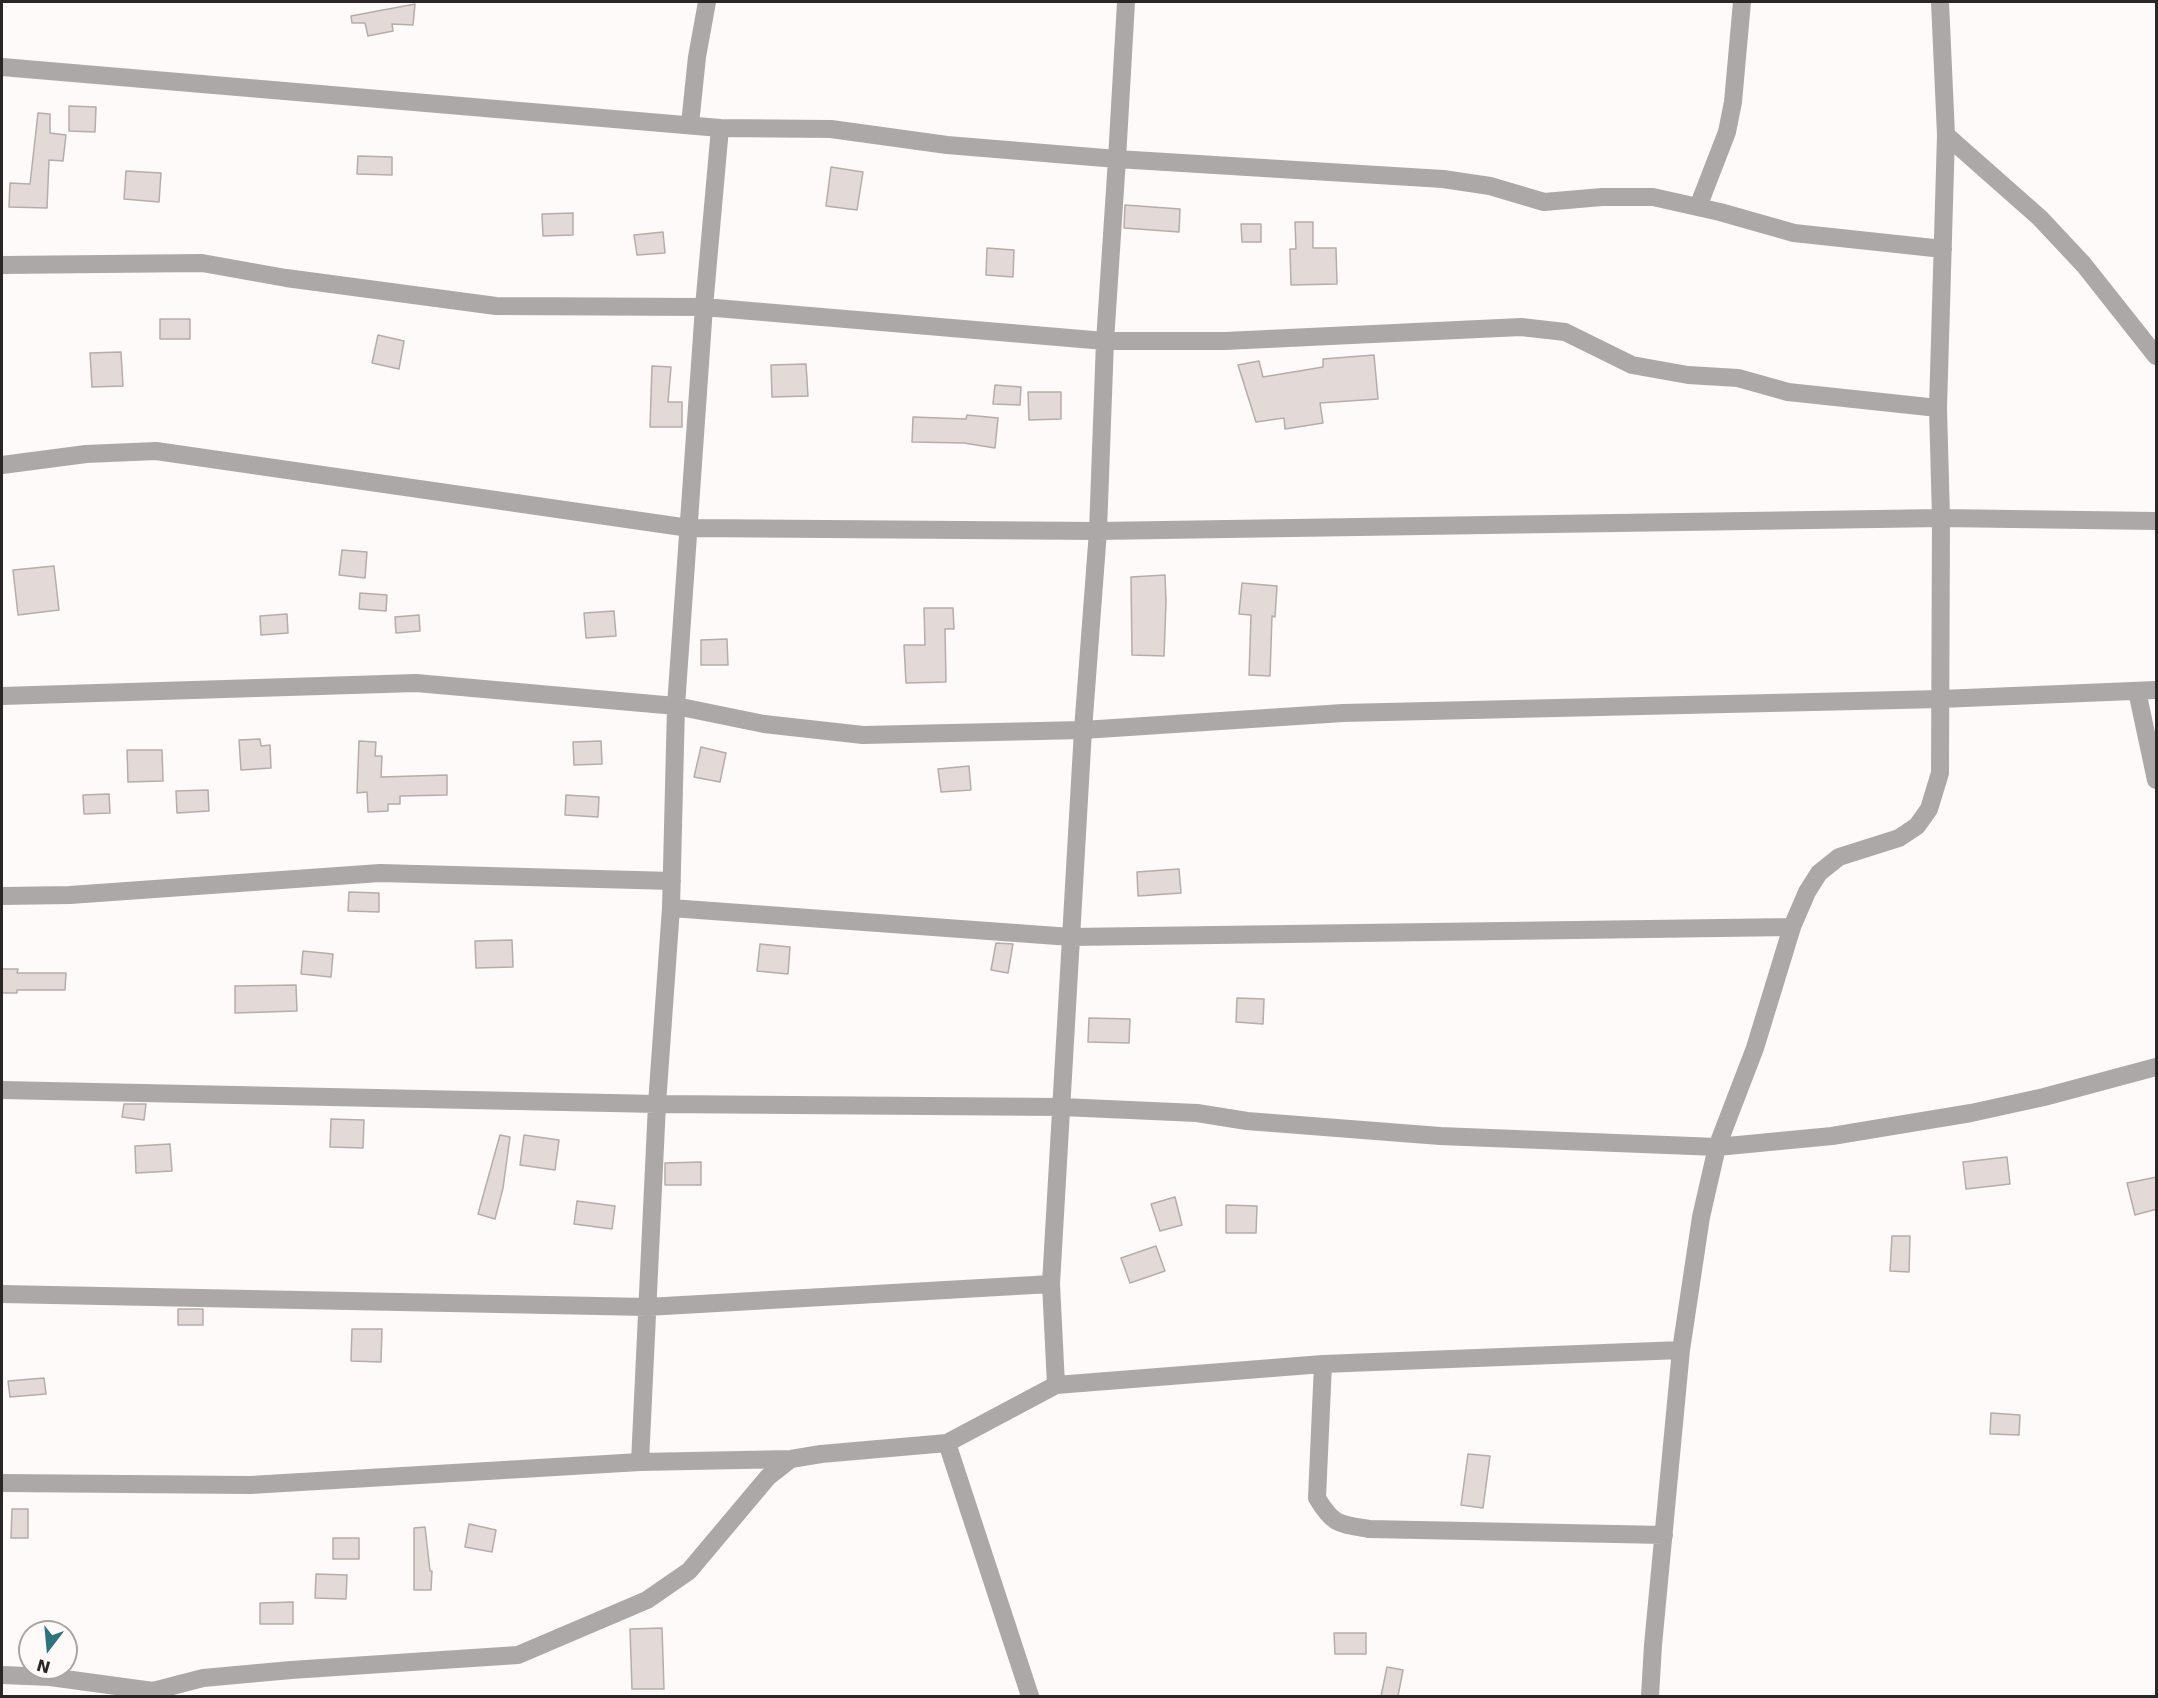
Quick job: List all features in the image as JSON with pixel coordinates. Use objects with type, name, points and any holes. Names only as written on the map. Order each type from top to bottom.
[{"type":"street","points":[[690,124],[697,57],[707,2]]},
{"type":"street","points":[[1056,1385],[1051,1284],[1083,730],[1098,531],[1105,341],[1126,2]]},
{"type":"street","points":[[1698,207],[1727,132],[1733,102],[1742,2]]},
{"type":"street","points":[[1650,1696],[1681,1350],[1701,1217],[1717,1147],[1755,1048],[1792,927],[1807,892],[1819,873],[1839,857],[1899,838],[1917,826],[1929,809],[1940,773],[1941,518],[1938,408],[1946,135],[1940,2]]},
{"type":"street","points":[[2,67],[720,128],[831,129],[947,144],[1117,159],[1443,179],[1490,186],[1544,202],[1602,197],[1653,196],[1794,233],[1943,249]]},
{"type":"street","points":[[640,1462],[657,1104],[671,908],[676,706],[704,307],[720,128]]},
{"type":"street","points":[[1946,135],[2040,218],[2084,265],[2157,356]]},
{"type":"street","points":[[2,265],[202,263],[286,278],[496,306],[704,307],[1105,341],[1225,341],[1521,327],[1565,332],[1632,364],[1688,375],[1738,378],[1788,392],[1938,408]]},
{"type":"street","points":[[2,465],[86,454],[156,452],[689,528],[1098,531],[1941,518],[2157,521]]},
{"type":"street","points":[[2,696],[416,683],[676,706],[764,724],[863,735],[1083,730],[1343,713],[1941,699],[2157,690]]},
{"type":"street","points":[[2137,692],[2157,780]]},
{"type":"street","points":[[2,896],[70,895],[380,873],[672,881]]},
{"type":"street","points":[[671,908],[1071,937],[1792,927]]},
{"type":"street","points":[[2,1090],[657,1104],[1062,1107],[1197,1113],[1247,1121],[1440,1136],[1717,1147],[1832,1136],[1971,1113],[2044,1097],[2157,1067]]},
{"type":"street","points":[[2,1294],[647,1307],[1051,1284]]},
{"type":"street","points":[[2,1483],[250,1485],[640,1462],[791,1459],[821,1454],[947,1443],[1056,1385],[1323,1364],[1681,1350]]},
{"type":"street","points":[[1323,1364],[1317,1498],[1328,1517],[1345,1525],[1369,1529],[1664,1535]]},
{"type":"street","points":[[947,1443],[1030,1696]]},
{"type":"street","points":[[2,1675],[50,1677],[153,1691],[203,1678],[518,1655],[647,1600],[689,1571],[768,1477],[791,1459]]},
{"type":"building","points":[[415,4],[413,25],[392,24],[393,31],[368,36],[365,23],[352,23],[351,16]]},
{"type":"building","points":[[69,106],[96,107],[95,132],[69,131]]},
{"type":"building","points":[[38,113],[50,114],[50,133],[66,135],[63,161],[49,160],[47,208],[9,207],[10,183],[30,184]]},
{"type":"building","points":[[358,156],[392,157],[392,175],[357,174]]},
{"type":"building","points":[[831,167],[863,172],[857,210],[826,206]]},
{"type":"building","points":[[126,171],[161,173],[159,202],[124,199]]},
{"type":"building","points":[[1125,205],[1180,209],[1179,232],[1124,228]]},
{"type":"building","points":[[573,213],[573,235],[543,236],[542,214]]},
{"type":"building","points":[[1295,222],[1313,222],[1313,248],[1336,248],[1337,284],[1291,285],[1290,249],[1296,249]]},
{"type":"building","points":[[1241,224],[1261,224],[1261,242],[1242,242]]},
{"type":"building","points":[[663,232],[665,253],[637,255],[634,235]]},
{"type":"building","points":[[987,248],[1014,250],[1013,277],[986,275]]},
{"type":"building","points":[[160,319],[190,319],[190,339],[160,339]]},
{"type":"building","points":[[378,335],[404,341],[399,369],[372,363]]},
{"type":"building","points":[[121,352],[123,386],[92,387],[90,353]]},
{"type":"building","points":[[1374,355],[1378,399],[1320,403],[1323,423],[1285,429],[1284,418],[1256,422],[1238,365],[1259,361],[1263,377],[1323,367],[1323,359]]},
{"type":"building","points":[[806,364],[808,396],[772,397],[771,365]]},
{"type":"building","points":[[652,366],[671,367],[668,402],[682,402],[682,427],[650,427]]},
{"type":"building","points":[[995,385],[1021,387],[1020,405],[993,404]]},
{"type":"building","points":[[1028,392],[1061,392],[1061,419],[1029,420]]},
{"type":"building","points":[[967,415],[998,418],[995,448],[964,443],[912,442],[913,417],[966,419]]},
{"type":"building","points":[[342,550],[367,552],[365,578],[339,575]]},
{"type":"building","points":[[54,566],[59,610],[18,615],[13,570]]},
{"type":"building","points":[[1165,575],[1164,656],[1132,655],[1131,577]]},
{"type":"building","points":[[1242,583],[1277,586],[1275,617],[1272,616],[1270,676],[1249,675],[1251,615],[1239,614]]},
{"type":"building","points":[[360,593],[387,595],[386,611],[359,609]]},
{"type":"building","points":[[924,608],[953,608],[954,629],[945,629],[946,682],[906,683],[904,645],[925,645]]},
{"type":"building","points":[[614,611],[616,636],[586,638],[584,613]]},
{"type":"building","points":[[287,614],[288,633],[261,635],[260,616]]},
{"type":"building","points":[[419,615],[420,631],[396,633],[395,617]]},
{"type":"building","points":[[727,639],[728,665],[701,665],[701,640]]},
{"type":"building","points":[[260,739],[261,746],[270,745],[271,768],[241,770],[239,740]]},
{"type":"building","points":[[359,741],[376,742],[375,756],[382,756],[381,777],[447,775],[447,795],[400,796],[400,804],[388,804],[388,811],[368,812],[367,792],[357,793]]},
{"type":"building","points":[[601,741],[602,764],[574,765],[573,742]]},
{"type":"building","points":[[701,747],[726,753],[720,782],[694,777]]},
{"type":"building","points":[[127,750],[162,750],[163,781],[128,782]]},
{"type":"building","points":[[969,766],[971,790],[941,792],[938,769]]},
{"type":"building","points":[[208,790],[209,811],[177,813],[176,791]]},
{"type":"building","points":[[109,794],[110,813],[84,814],[83,795]]},
{"type":"building","points":[[566,795],[599,797],[598,817],[565,815]]},
{"type":"building","points":[[1179,869],[1181,893],[1138,896],[1137,872]]},
{"type":"building","points":[[349,892],[379,893],[379,912],[348,911]]},
{"type":"building","points":[[512,940],[513,967],[476,968],[475,941]]},
{"type":"building","points":[[996,943],[1013,944],[1008,973],[991,970]]},
{"type":"building","points":[[760,944],[790,947],[788,974],[757,971]]},
{"type":"building","points":[[303,951],[333,954],[331,977],[301,974]]},
{"type":"building","points":[[2,969],[18,969],[17,973],[66,973],[65,990],[17,990],[17,993],[2,993]]},
{"type":"building","points":[[296,985],[297,1011],[235,1013],[235,986]]},
{"type":"building","points":[[1237,998],[1264,999],[1263,1024],[1236,1022]]},
{"type":"building","points":[[1089,1018],[1130,1019],[1129,1043],[1088,1042]]},
{"type":"building","points":[[124,1104],[146,1104],[144,1120],[122,1117]]},
{"type":"building","points":[[331,1119],[364,1120],[363,1148],[330,1147]]},
{"type":"building","points":[[500,1135],[510,1137],[503,1188],[495,1219],[478,1214]]},
{"type":"building","points":[[524,1135],[559,1140],[555,1170],[520,1165]]},
{"type":"building","points":[[170,1144],[172,1171],[136,1173],[135,1146]]},
{"type":"building","points":[[2007,1157],[2010,1184],[1966,1189],[1963,1162]]},
{"type":"building","points":[[701,1162],[701,1185],[665,1185],[665,1163]]},
{"type":"building","points":[[2157,1177],[2157,1209],[2135,1215],[2127,1183]]},
{"type":"building","points":[[1175,1197],[1182,1225],[1160,1231],[1151,1204]]},
{"type":"building","points":[[577,1201],[615,1206],[612,1229],[574,1224]]},
{"type":"building","points":[[1226,1205],[1257,1206],[1256,1233],[1226,1233]]},
{"type":"building","points":[[1892,1236],[1910,1236],[1909,1272],[1890,1271]]},
{"type":"building","points":[[1156,1246],[1165,1271],[1130,1283],[1121,1258]]},
{"type":"building","points":[[178,1309],[203,1309],[203,1325],[178,1325]]},
{"type":"building","points":[[352,1329],[382,1329],[381,1362],[351,1361]]},
{"type":"building","points":[[44,1378],[46,1394],[10,1397],[8,1381]]},
{"type":"building","points":[[1991,1413],[2020,1415],[2019,1435],[1990,1434]]},
{"type":"building","points":[[1468,1454],[1490,1456],[1483,1508],[1461,1505]]},
{"type":"building","points":[[12,1509],[28,1509],[28,1538],[11,1538]]},
{"type":"building","points":[[469,1524],[496,1530],[492,1552],[465,1547]]},
{"type":"building","points":[[425,1527],[430,1571],[432,1571],[431,1590],[414,1590],[414,1528]]},
{"type":"building","points":[[333,1538],[359,1538],[359,1559],[333,1559]]},
{"type":"building","points":[[316,1574],[347,1575],[346,1599],[315,1598]]},
{"type":"building","points":[[293,1602],[293,1624],[260,1624],[260,1603]]},
{"type":"building","points":[[662,1628],[664,1689],[632,1689],[630,1629]]},
{"type":"building","points":[[1334,1633],[1366,1633],[1366,1654],[1335,1654]]},
{"type":"building","points":[[1387,1667],[1403,1670],[1398,1696],[1381,1696]]}]
